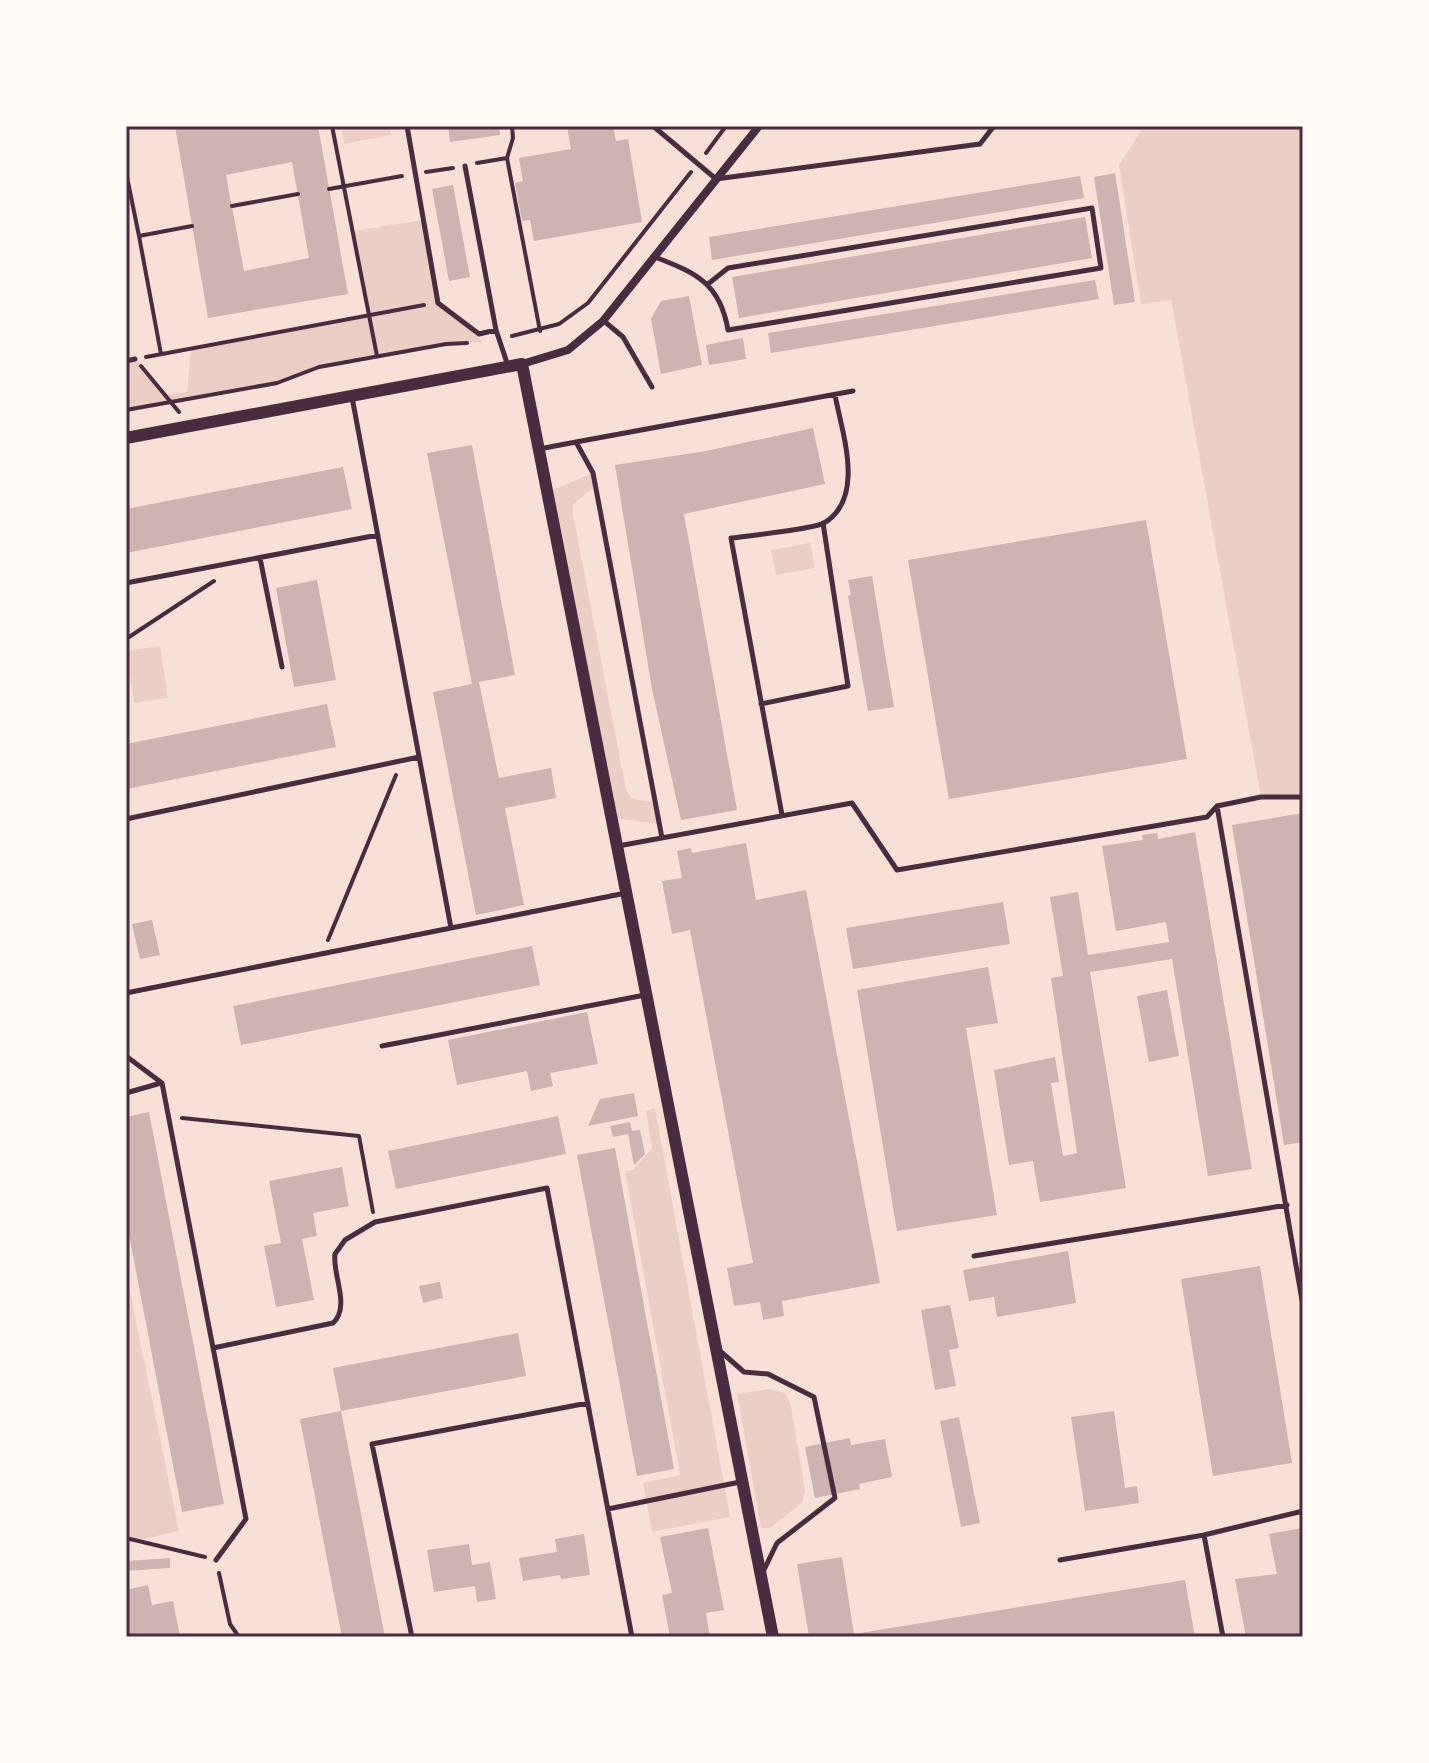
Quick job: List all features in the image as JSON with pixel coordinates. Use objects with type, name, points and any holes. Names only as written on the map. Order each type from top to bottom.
[{"type":"street","points":[[126,438],[508,367],[568,350],[603,321],[759,126]]},
{"type":"street","points":[[522,364],[773,1637]]},
{"type":"lane","points":[[407,126],[438,303],[479,334],[496,330]]},
{"type":"lane","points":[[653,126],[716,179],[980,144],[994,126]]},
{"type":"lane","points":[[465,166],[496,330],[508,367]]},
{"type":"lane","points":[[655,257],[693,273],[708,284],[718,295],[728,330],[1101,268],[1092,208],[728,268],[708,284]]},
{"type":"lane","points":[[603,321],[623,337],[652,387]]},
{"type":"lane","points":[[126,361],[135,359]]},
{"type":"lane","points":[[538,449],[853,391]]},
{"type":"lane","points":[[782,815],[731,538],[823,523],[844,501],[849,486],[848,463],[835,395]]},
{"type":"lane","points":[[351,396],[451,928]]},
{"type":"lane","points":[[576,442],[593,473],[662,838]]},
{"type":"lane","points":[[761,704],[848,686],[823,523]]},
{"type":"lane","points":[[126,583],[378,535]]},
{"type":"lane","points":[[260,558],[282,667]]},
{"type":"lane","points":[[126,819],[419,757]]},
{"type":"lane","points":[[616,846],[852,803],[897,870],[1207,817],[1217,806],[1261,797],[1303,797]]},
{"type":"lane","points":[[1217,806],[1303,1306]]},
{"type":"lane","points":[[126,993],[626,893]]},
{"type":"lane","points":[[382,1046],[646,995]]},
{"type":"lane","points":[[126,1056],[162,1083],[246,1519],[216,1560]]},
{"type":"lane","points":[[126,1093],[162,1083]]},
{"type":"lane","points":[[213,1348],[333,1323],[340,1305],[335,1254],[345,1240],[375,1222],[547,1188],[632,1637]]},
{"type":"lane","points":[[974,1256],[1287,1205]]},
{"type":"lane","points":[[715,1346],[744,1372],[768,1374],[814,1397],[835,1498],[777,1543],[760,1578]]},
{"type":"lane","points":[[412,1637],[372,1444],[588,1403]]},
{"type":"lane","points":[[608,1509],[741,1482]]},
{"type":"lane","points":[[1060,1560],[1204,1535],[1303,1511]]},
{"type":"lane","points":[[1204,1535],[1223,1637]]},
{"type":"path","points":[[332,126],[377,356]]},
{"type":"path","points":[[512,126],[513,138],[507,158],[540,331]]},
{"type":"path","points":[[126,410],[277,383],[319,367],[446,344],[499,339],[559,324],[588,303],[726,126]]},
{"type":"path","points":[[126,172],[161,354]]},
{"type":"path","points":[[232,206],[298,194]]},
{"type":"path","points":[[139,236],[192,226]]},
{"type":"path","points":[[191,426],[135,359],[438,303]]},
{"type":"path","points":[[126,639],[219,578]]},
{"type":"path","points":[[323,954],[402,761]]},
{"type":"path","points":[[169,1117],[359,1136],[375,1222]]},
{"type":"path","points":[[126,1538],[216,1560],[230,1624],[239,1637]]},
{"type":"shaded area","points":[[341,126],[390,126],[391,135],[344,144]]},
{"type":"shaded area","points":[[1144,126],[1303,126],[1303,793],[1261,797],[1171,300],[1141,304],[1119,165]]},
{"type":"shaded area","points":[[423,220],[439,303],[483,342],[446,344],[319,367],[277,383],[126,410],[126,361],[135,359],[165,395],[187,392],[191,349],[368,316],[353,231]]},
{"type":"shaded area","points":[[593,473],[596,485],[573,505],[573,514],[626,790],[631,798],[655,803],[659,824],[614,818],[552,490]]},
{"type":"shaded area","points":[[810,543],[815,568],[776,575],[771,550]]},
{"type":"shaded area","points":[[160,646],[168,698],[134,703],[129,671],[126,671],[127,651]]},
{"type":"shaded area","points":[[655,1108],[730,1517],[652,1532],[643,1483],[680,1475],[625,1171],[633,1170],[652,1148],[646,1111]]},
{"type":"shaded area","points":[[126,1272],[179,1531],[126,1543]]},
{"type":"shaded area","points":[[769,1389],[785,1393],[791,1406],[805,1491],[802,1503],[770,1528],[761,1528],[737,1394]]},
{"type":"building","points":[[175,126],[318,126],[348,294],[208,318]],"holes":[[[292,162],[309,258],[244,271],[226,175]]]},
{"type":"building","points":[[448,126],[499,126],[500,135],[450,142]]},
{"type":"building","points":[[567,126],[613,126],[616,141],[628,139],[642,222],[534,241],[530,220],[522,221],[515,183],[523,181],[519,158],[571,149]]},
{"type":"building","points":[[1115,173],[1135,302],[1114,305],[1094,177]]},
{"type":"building","points":[[1080,176],[1084,198],[712,260],[709,237]]},
{"type":"building","points":[[453,185],[470,277],[449,281],[432,189]]},
{"type":"building","points":[[1085,217],[1092,258],[739,318],[732,277]]},
{"type":"building","points":[[1095,280],[1099,299],[771,353],[768,333]]},
{"type":"building","points":[[689,296],[702,365],[661,374],[651,319],[661,301]]},
{"type":"building","points":[[743,338],[746,359],[709,365],[706,345]]},
{"type":"building","points":[[813,428],[825,484],[684,514],[737,810],[681,820],[652,689],[615,465],[706,451]]},
{"type":"building","points":[[472,445],[515,675],[479,682],[499,778],[551,768],[556,798],[505,808],[524,905],[476,915],[433,692],[472,684],[427,453]]},
{"type":"building","points":[[343,467],[352,509],[126,553],[126,509]]},
{"type":"building","points":[[1146,520],[1187,759],[949,799],[908,560]]},
{"type":"building","points":[[872,576],[894,707],[868,711],[848,596],[851,595],[848,580]]},
{"type":"building","points":[[317,580],[336,680],[294,687],[276,588]]},
{"type":"building","points":[[327,704],[336,747],[126,789],[126,744]]},
{"type":"building","points":[[1303,813],[1303,1142],[1284,1145],[1232,825]]},
{"type":"building","points":[[1195,832],[1252,1169],[1208,1176],[1172,959],[1090,972],[1126,1188],[1040,1202],[1033,1161],[1009,1165],[994,1070],[1055,1057],[1059,1082],[1051,1083],[1063,1156],[1077,1153],[1051,978],[1063,976],[1050,897],[1078,892],[1088,955],[1169,942],[1166,922],[1116,931],[1102,846],[1143,840],[1142,835],[1157,833],[1158,839]]},
{"type":"building","points":[[746,843],[756,900],[806,890],[880,1283],[782,1301],[784,1316],[763,1320],[760,1302],[734,1306],[727,1268],[753,1263],[690,930],[672,934],[662,881],[682,878],[677,851],[691,848],[692,853]]},
{"type":"building","points":[[1003,902],[1010,944],[853,969],[846,928]]},
{"type":"building","points":[[152,920],[160,955],[140,959],[132,924]]},
{"type":"building","points":[[532,946],[540,985],[241,1045],[233,1006]]},
{"type":"building","points":[[988,967],[998,1023],[966,1028],[997,1215],[897,1231],[857,990]]},
{"type":"building","points":[[1167,990],[1179,1056],[1149,1062],[1137,996]]},
{"type":"building","points":[[587,1012],[598,1064],[550,1073],[553,1086],[531,1091],[527,1071],[457,1085],[448,1040]]},
{"type":"building","points":[[634,1093],[638,1116],[588,1126],[600,1099]]},
{"type":"building","points":[[149,1112],[224,1504],[182,1512],[126,1219],[126,1117]]},
{"type":"building","points":[[558,1116],[566,1154],[396,1189],[388,1151]]},
{"type":"building","points":[[630,1122],[632,1131],[640,1130],[645,1154],[634,1165],[628,1134],[613,1137],[610,1126]]},
{"type":"building","points":[[615,1148],[674,1469],[637,1476],[577,1155]]},
{"type":"building","points":[[342,1167],[349,1206],[313,1213],[317,1236],[302,1239],[314,1300],[276,1307],[264,1246],[281,1243],[269,1181]]},
{"type":"building","points":[[1068,1251],[1076,1303],[997,1317],[994,1297],[969,1301],[963,1270]]},
{"type":"building","points":[[1260,1266],[1292,1463],[1213,1476],[1181,1279]]},
{"type":"building","points":[[440,1282],[443,1298],[423,1303],[419,1286]]},
{"type":"building","points":[[950,1305],[959,1348],[949,1350],[956,1386],[935,1390],[921,1310]]},
{"type":"building","points":[[518,1333],[526,1376],[341,1411],[333,1368]]},
{"type":"building","points":[[341,1411],[385,1637],[342,1637],[300,1419]]},
{"type":"building","points":[[1114,1411],[1125,1488],[1137,1486],[1139,1503],[1085,1511],[1071,1417]]},
{"type":"building","points":[[959,1417],[980,1523],[961,1527],[940,1421]]},
{"type":"building","points":[[850,1438],[851,1445],[885,1439],[892,1477],[859,1484],[860,1489],[815,1498],[805,1447]]},
{"type":"building","points":[[708,1528],[724,1610],[706,1613],[710,1637],[670,1637],[662,1595],[672,1593],[660,1537]]},
{"type":"building","points":[[1303,1528],[1303,1637],[1246,1637],[1235,1579],[1277,1574],[1269,1534]]},
{"type":"building","points":[[584,1534],[590,1575],[561,1579],[560,1575],[523,1581],[519,1558],[557,1552],[555,1539]]},
{"type":"building","points":[[469,1544],[472,1565],[490,1562],[496,1599],[477,1602],[475,1586],[434,1592],[427,1550]]},
{"type":"building","points":[[842,1557],[854,1634],[1185,1580],[1195,1637],[809,1637],[797,1564]]},
{"type":"building","points":[[170,1558],[170,1568],[126,1571],[126,1561]]},
{"type":"building","points":[[148,1585],[152,1605],[173,1601],[180,1637],[126,1637],[126,1590]]}]
